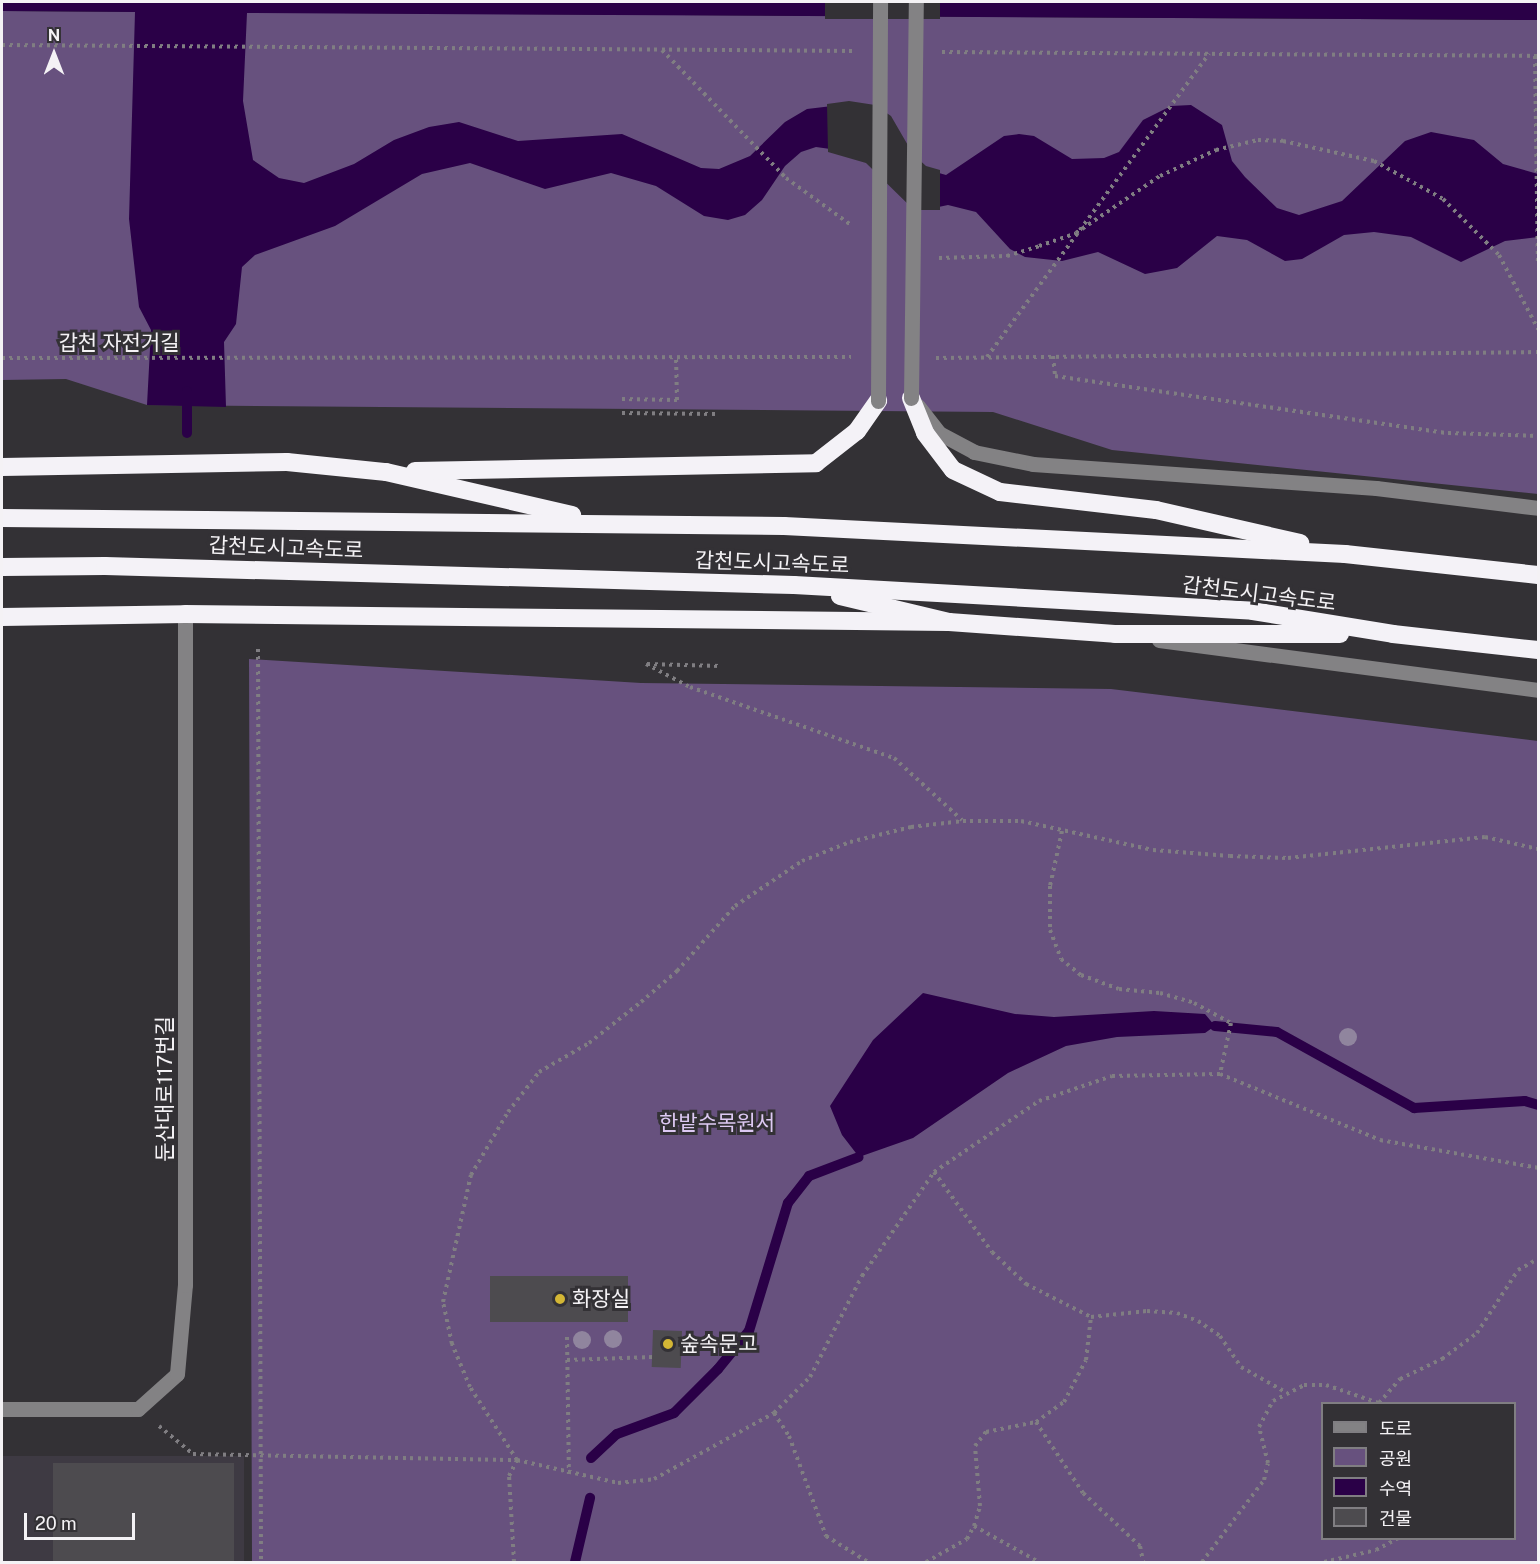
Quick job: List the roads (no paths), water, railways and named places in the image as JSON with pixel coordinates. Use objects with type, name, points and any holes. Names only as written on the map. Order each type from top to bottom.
[{"type":"highway","points":[[911,398],[925,433],[953,470],[1000,492],[1156,510],[1345,554]]},
{"type":"highway","points":[[2,467],[287,462],[386,472],[816,463],[857,431],[878,401]]},
{"type":"highway","points":[[386,472],[606,523]]},
{"type":"highway","name":"갑천도시고속도로","points":[[2,518],[784,526],[1345,554],[1539,575]]},
{"type":"highway","name":"갑천도시고속도로","points":[[2,567],[105,566],[794,585],[1253,611],[1394,634],[1539,650]]},
{"type":"highway","points":[[794,585],[949,622]]},
{"type":"highway","points":[[2,617],[185,614],[949,622],[1115,634],[1394,634]]},
{"type":"street","points":[[878,401],[880,2]]},
{"type":"street","points":[[916,2],[911,398],[939,433],[974,452],[1033,464],[1376,488],[1539,508]]},
{"type":"street","name":"둔산대로117번길","points":[[2,1409],[138,1409],[177,1374],[185,1285],[185,614]]},
{"type":"street","points":[[1115,634],[1539,690]]},
{"type":"water","points":[[2,2],[1538,2],[1538,20],[247,13],[243,101],[253,160],[279,178],[304,183],[354,164],[394,140],[429,127],[459,122],[518,141],[622,134],[701,168],[719,169],[750,156],[785,122],[807,109],[849,104],[925,169],[946,175],[1004,136],[1019,134],[1034,136],[1072,159],[1104,158],[1119,152],[1143,120],[1171,106],[1191,105],[1222,125],[1232,161],[1245,177],[1277,208],[1299,215],[1342,201],[1405,141],[1431,132],[1474,140],[1503,164],[1538,174],[1538,237],[1505,241],[1461,262],[1411,237],[1374,232],[1344,235],[1302,259],[1285,261],[1247,240],[1217,236],[1177,268],[1145,274],[1098,252],[1062,261],[1025,257],[1010,249],[976,212],[948,205],[929,209],[852,152],[816,147],[801,152],[785,166],[762,200],[745,215],[728,220],[704,216],[656,186],[611,173],[545,189],[470,163],[422,174],[335,226],[255,255],[242,267],[236,324],[224,342],[226,407],[147,405],[151,330],[139,307],[129,219],[135,12],[2,11]]},
{"type":"water","points":[[923,993],[1015,1014],[1054,1017],[1154,1011],[1205,1014],[1215,1026],[1205,1033],[1117,1037],[1066,1046],[1008,1073],[913,1138],[859,1157],[842,1135],[830,1106],[873,1040]]},
{"type":"waterway","points":[[187,391],[187,433]]},
{"type":"waterway","points":[[1215,1026],[1277,1032],[1414,1108],[1525,1101],[1538,1105]]},
{"type":"waterway","points":[[591,1458],[617,1434],[674,1413],[718,1369],[749,1331],[788,1203],[809,1176],[859,1157]]},
{"type":"waterway","points":[[575,1562],[590,1498]]},
{"type":"place","name":"화장실","points":[[560,1299]]},
{"type":"place","name":"숲속문고","points":[[668,1344]]},
{"type":"park label","name":"한밭수목원서","points":[[717,1123]]}]
